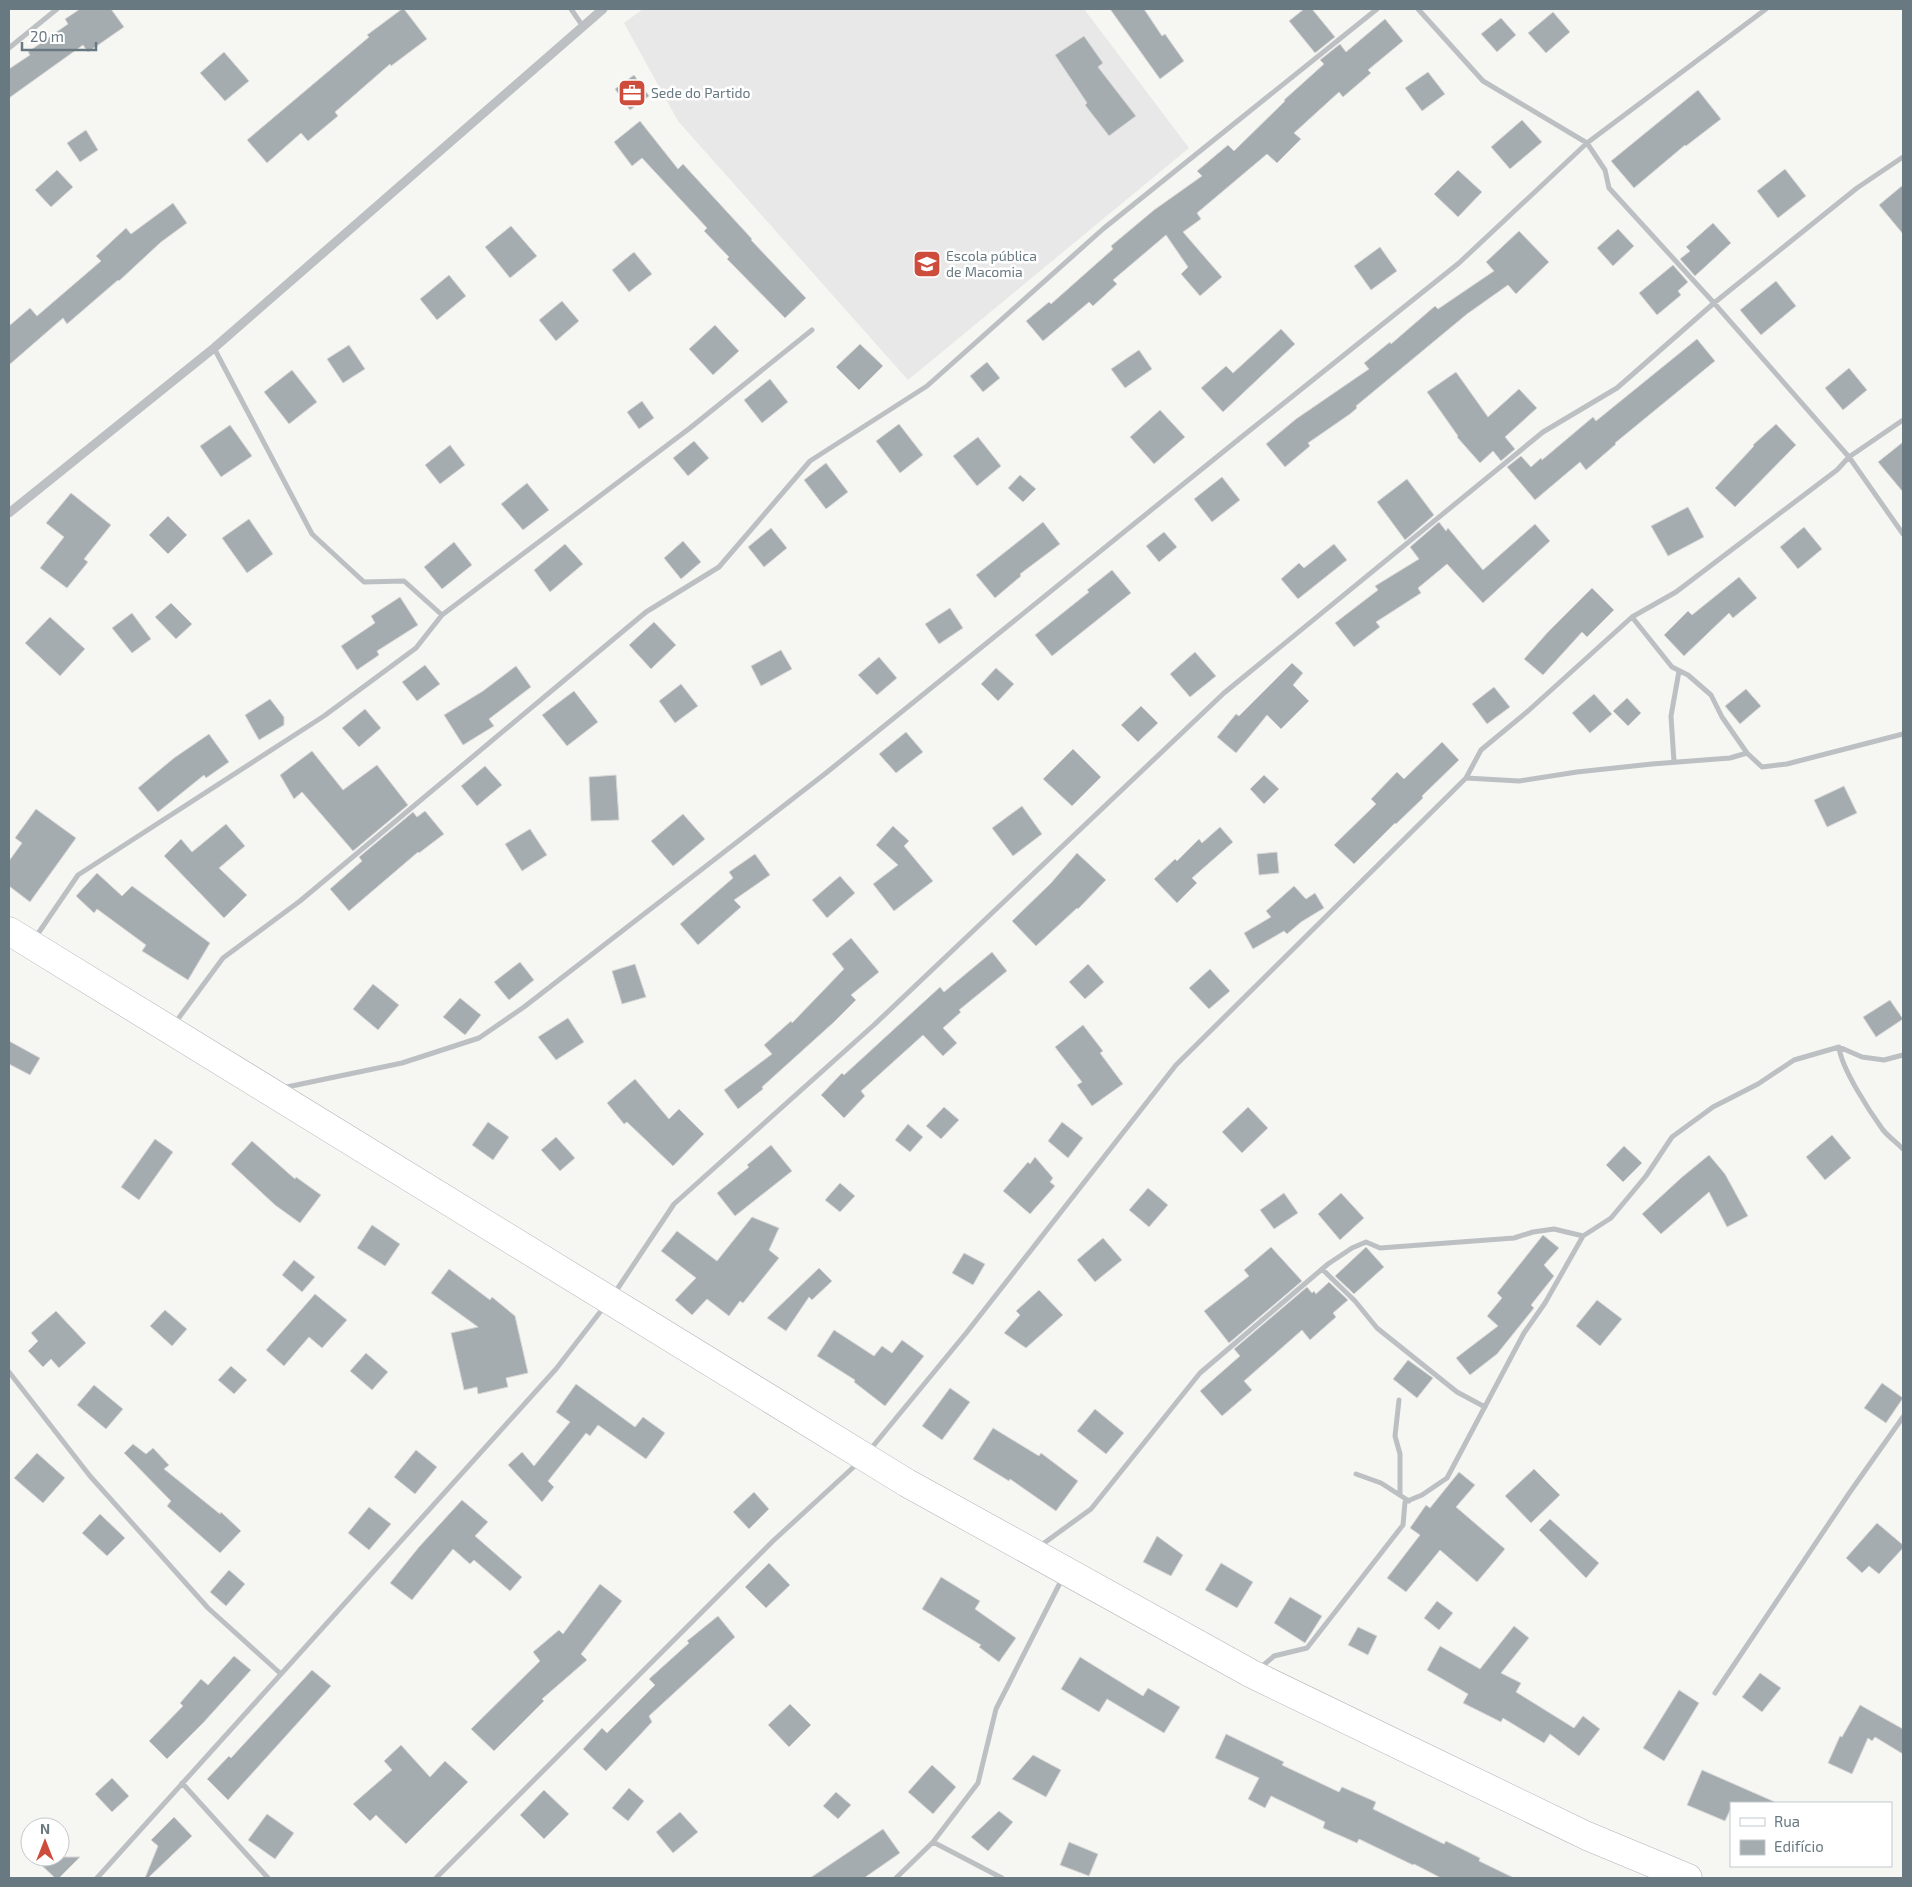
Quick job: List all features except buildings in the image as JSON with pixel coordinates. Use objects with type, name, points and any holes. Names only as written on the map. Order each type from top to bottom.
[{"type":"main road","points":[[20,938],[907,1483],[1252,1674],[1587,1836],[1688,1878]]},
{"type":"street","points":[[9,48],[57,9]]},
{"type":"street","points":[[570,9],[582,25]]},
{"type":"street","points":[[9,513],[214,348],[602,9]]},
{"type":"street","points":[[170,1030],[223,958],[300,901],[646,612],[719,567],[810,461],[927,386],[1103,229],[1377,9]]},
{"type":"street","points":[[1418,9],[1482,81],[1587,144],[1605,170],[1610,188],[1849,457],[1903,534]]},
{"type":"street","points":[[269,1091],[402,1063],[479,1038],[524,1006],[826,773],[1244,434],[1459,263],[1587,144],[1766,9]]},
{"type":"street","points":[[97,1878],[556,1369],[610,1300],[674,1204],[875,1024],[1224,693],[1543,432],[1617,388],[1714,303],[1857,188],[1903,157]]},
{"type":"street","points":[[20,938],[78,875],[324,716],[416,648],[442,615],[690,428],[812,330]]},
{"type":"street","points":[[214,348],[312,534],[364,582],[404,581],[442,615]]},
{"type":"street","points":[[436,1878],[773,1541],[864,1457],[967,1332],[1176,1065],[1466,778],[1480,750],[1528,711],[1632,618],[1676,592],[1837,470],[1849,457],[1903,420]]},
{"type":"street","points":[[1632,618],[1672,667],[1688,675],[1712,695],[1722,717],[1747,753],[1762,767],[1787,764],[1903,734]]},
{"type":"street","points":[[1674,762],[1671,716],[1679,671]]},
{"type":"street","points":[[1466,778],[1520,781],[1576,772],[1730,758],[1747,753]]},
{"type":"street","points":[[1839,1046],[1840,1056],[1859,1091],[1884,1131],[1903,1149]]},
{"type":"street","points":[[1252,1674],[1274,1656],[1307,1648],[1403,1525],[1405,1502],[1422,1495],[1447,1478],[1524,1333],[1545,1303],[1582,1236],[1611,1218],[1646,1176],[1672,1137],[1713,1107],[1758,1084],[1794,1060],[1839,1046],[1862,1057],[1884,1060],[1903,1054]]},
{"type":"street","points":[[1032,1552],[1091,1509],[1200,1373],[1322,1269],[1352,1248],[1366,1242],[1380,1248],[1514,1238],[1533,1232],[1554,1229],[1582,1236]]},
{"type":"street","points":[[1322,1269],[1384,1333],[1457,1392],[1485,1407]]},
{"type":"street","points":[[9,1372],[90,1476],[208,1608],[281,1674]]},
{"type":"street","points":[[1399,1400],[1395,1436],[1400,1454],[1400,1495]]},
{"type":"street","points":[[1715,1693],[1850,1492],[1903,1417]]},
{"type":"street","points":[[1356,1474],[1381,1483],[1409,1500]]},
{"type":"street","points":[[896,1878],[933,1842],[978,1783],[996,1709],[1066,1571]]},
{"type":"street","points":[[182,1783],[268,1878]]},
{"type":"street","points":[[933,1842],[1002,1878]]},
{"type":"shaded area","name":"Escola pública de Macomia","points":[[643,9],[1084,9],[1189,148],[908,380],[678,121],[624,23]]},
{"type":"place","name":"Sede do Partido","points":[[632,93]]},
{"type":"place","name":"Escola pública de Macomia","points":[[927,264]]}]
